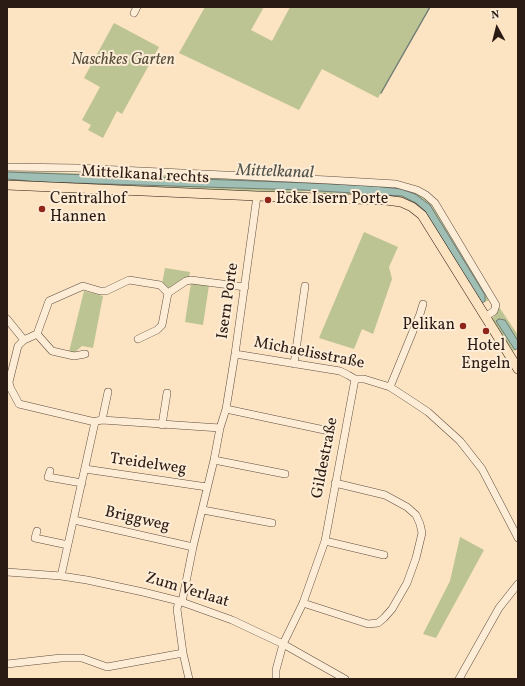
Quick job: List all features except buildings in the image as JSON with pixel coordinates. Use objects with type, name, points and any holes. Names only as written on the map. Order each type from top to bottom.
[{"type":"main road","name":"Mittelkanal rechts","points":[[7,185],[386,200],[401,202],[412,207],[422,215],[485,317],[518,367]]},
{"type":"street","points":[[7,167],[77,168],[328,180],[396,184],[417,190],[426,195],[435,204],[496,305],[494,311],[485,317]]},
{"type":"street","name":"Isern Porte","points":[[189,679],[183,653],[177,609],[181,602],[203,510],[220,428],[226,409],[245,287],[257,196]]},
{"type":"street","points":[[168,293],[160,285],[129,280],[106,291],[100,291],[83,286],[49,301],[37,334],[24,340],[18,346],[8,382],[19,404],[99,421],[220,428]]},
{"type":"street","points":[[138,340],[157,330],[162,325],[168,293],[186,281],[191,280],[245,287]]},
{"type":"street","points":[[294,364],[305,286]]},
{"type":"street","points":[[390,387],[423,304]]},
{"type":"street","points":[[7,319],[24,340]]},
{"type":"street","points":[[37,334],[52,351],[74,356],[85,354]]},
{"type":"street","name":"Michaelisstraße","points":[[235,354],[340,372],[355,379],[364,379],[390,387],[428,412],[460,441],[482,469],[518,538]]},
{"type":"street","name":"Gildestraße","points":[[276,679],[276,670],[283,644],[303,603],[325,541],[355,379]]},
{"type":"street","points":[[61,576],[85,469],[108,392]]},
{"type":"street","points":[[162,425],[168,393]]},
{"type":"street","points":[[226,409],[329,431]]},
{"type":"street","points":[[214,460],[285,474]]},
{"type":"street","name":"Treidelweg","points":[[85,469],[207,487]]},
{"type":"street","points":[[50,471],[48,477],[82,483]]},
{"type":"street","points":[[303,603],[368,624],[378,623],[384,618],[396,602],[407,583],[416,558],[422,533],[416,515],[407,507],[385,495],[335,484]]},
{"type":"street","points":[[203,510],[272,523]]},
{"type":"street","name":"Briggweg","points":[[74,520],[193,547]]},
{"type":"street","points":[[37,531],[35,538],[68,545]]},
{"type":"street","points":[[325,541],[384,555]]},
{"type":"street","name":"Zum Verlaat","points":[[7,572],[61,576],[113,585],[181,602],[232,620],[283,644],[345,679]]},
{"type":"street","points":[[459,679],[499,608],[518,584]]},
{"type":"street","points":[[7,664],[61,658],[82,658],[107,667],[183,653]]},
{"type":"green space","points":[[205,7],[264,7],[251,30],[272,41],[290,7],[430,7],[378,98],[322,69],[299,110],[179,53]]},
{"type":"green space","name":"Naschkes Garten","points":[[114,23],[159,47],[122,114],[117,111],[103,138],[88,130],[91,125],[82,120],[100,87],[84,78]]},
{"type":"green space","points":[[7,171],[269,180],[400,188],[416,193],[430,203],[489,300],[481,304],[419,208],[308,191],[296,193],[7,181]]},
{"type":"green space","points":[[364,232],[398,247],[389,267],[392,279],[373,334],[362,329],[354,349],[319,338]]},
{"type":"green space","points":[[165,268],[190,272],[189,277],[184,278],[168,289],[162,284]]},
{"type":"green space","points":[[191,283],[209,285],[203,325],[185,322]]},
{"type":"green space","points":[[84,291],[103,296],[93,348],[82,346],[74,353],[69,352]]},
{"type":"green space","points":[[498,307],[518,335],[518,348],[513,351],[491,321],[496,314]]},
{"type":"green space","points":[[460,537],[484,550],[436,638],[423,634],[450,581]]},
{"type":"water","points":[[7,172],[310,183],[374,186],[401,189],[415,194],[430,205],[485,295],[485,301],[482,303],[425,211],[416,203],[402,196],[303,190],[41,182],[7,179]]},
{"type":"water","points":[[499,319],[505,320],[518,341],[518,348],[515,350],[496,321]]},
{"type":"waterway","points":[[381,93],[430,7]]},
{"type":"place","name":"Ecke Isern Porte","points":[[268,200]]},
{"type":"place","name":"Centralhof Hannen","points":[[42,209]]},
{"type":"place","name":"Pelikan","points":[[463,326]]},
{"type":"place","name":"Hotel Engeln","points":[[486,331]]},
{"type":"water label","name":"Mittelkanal","points":[[275,173]]}]
